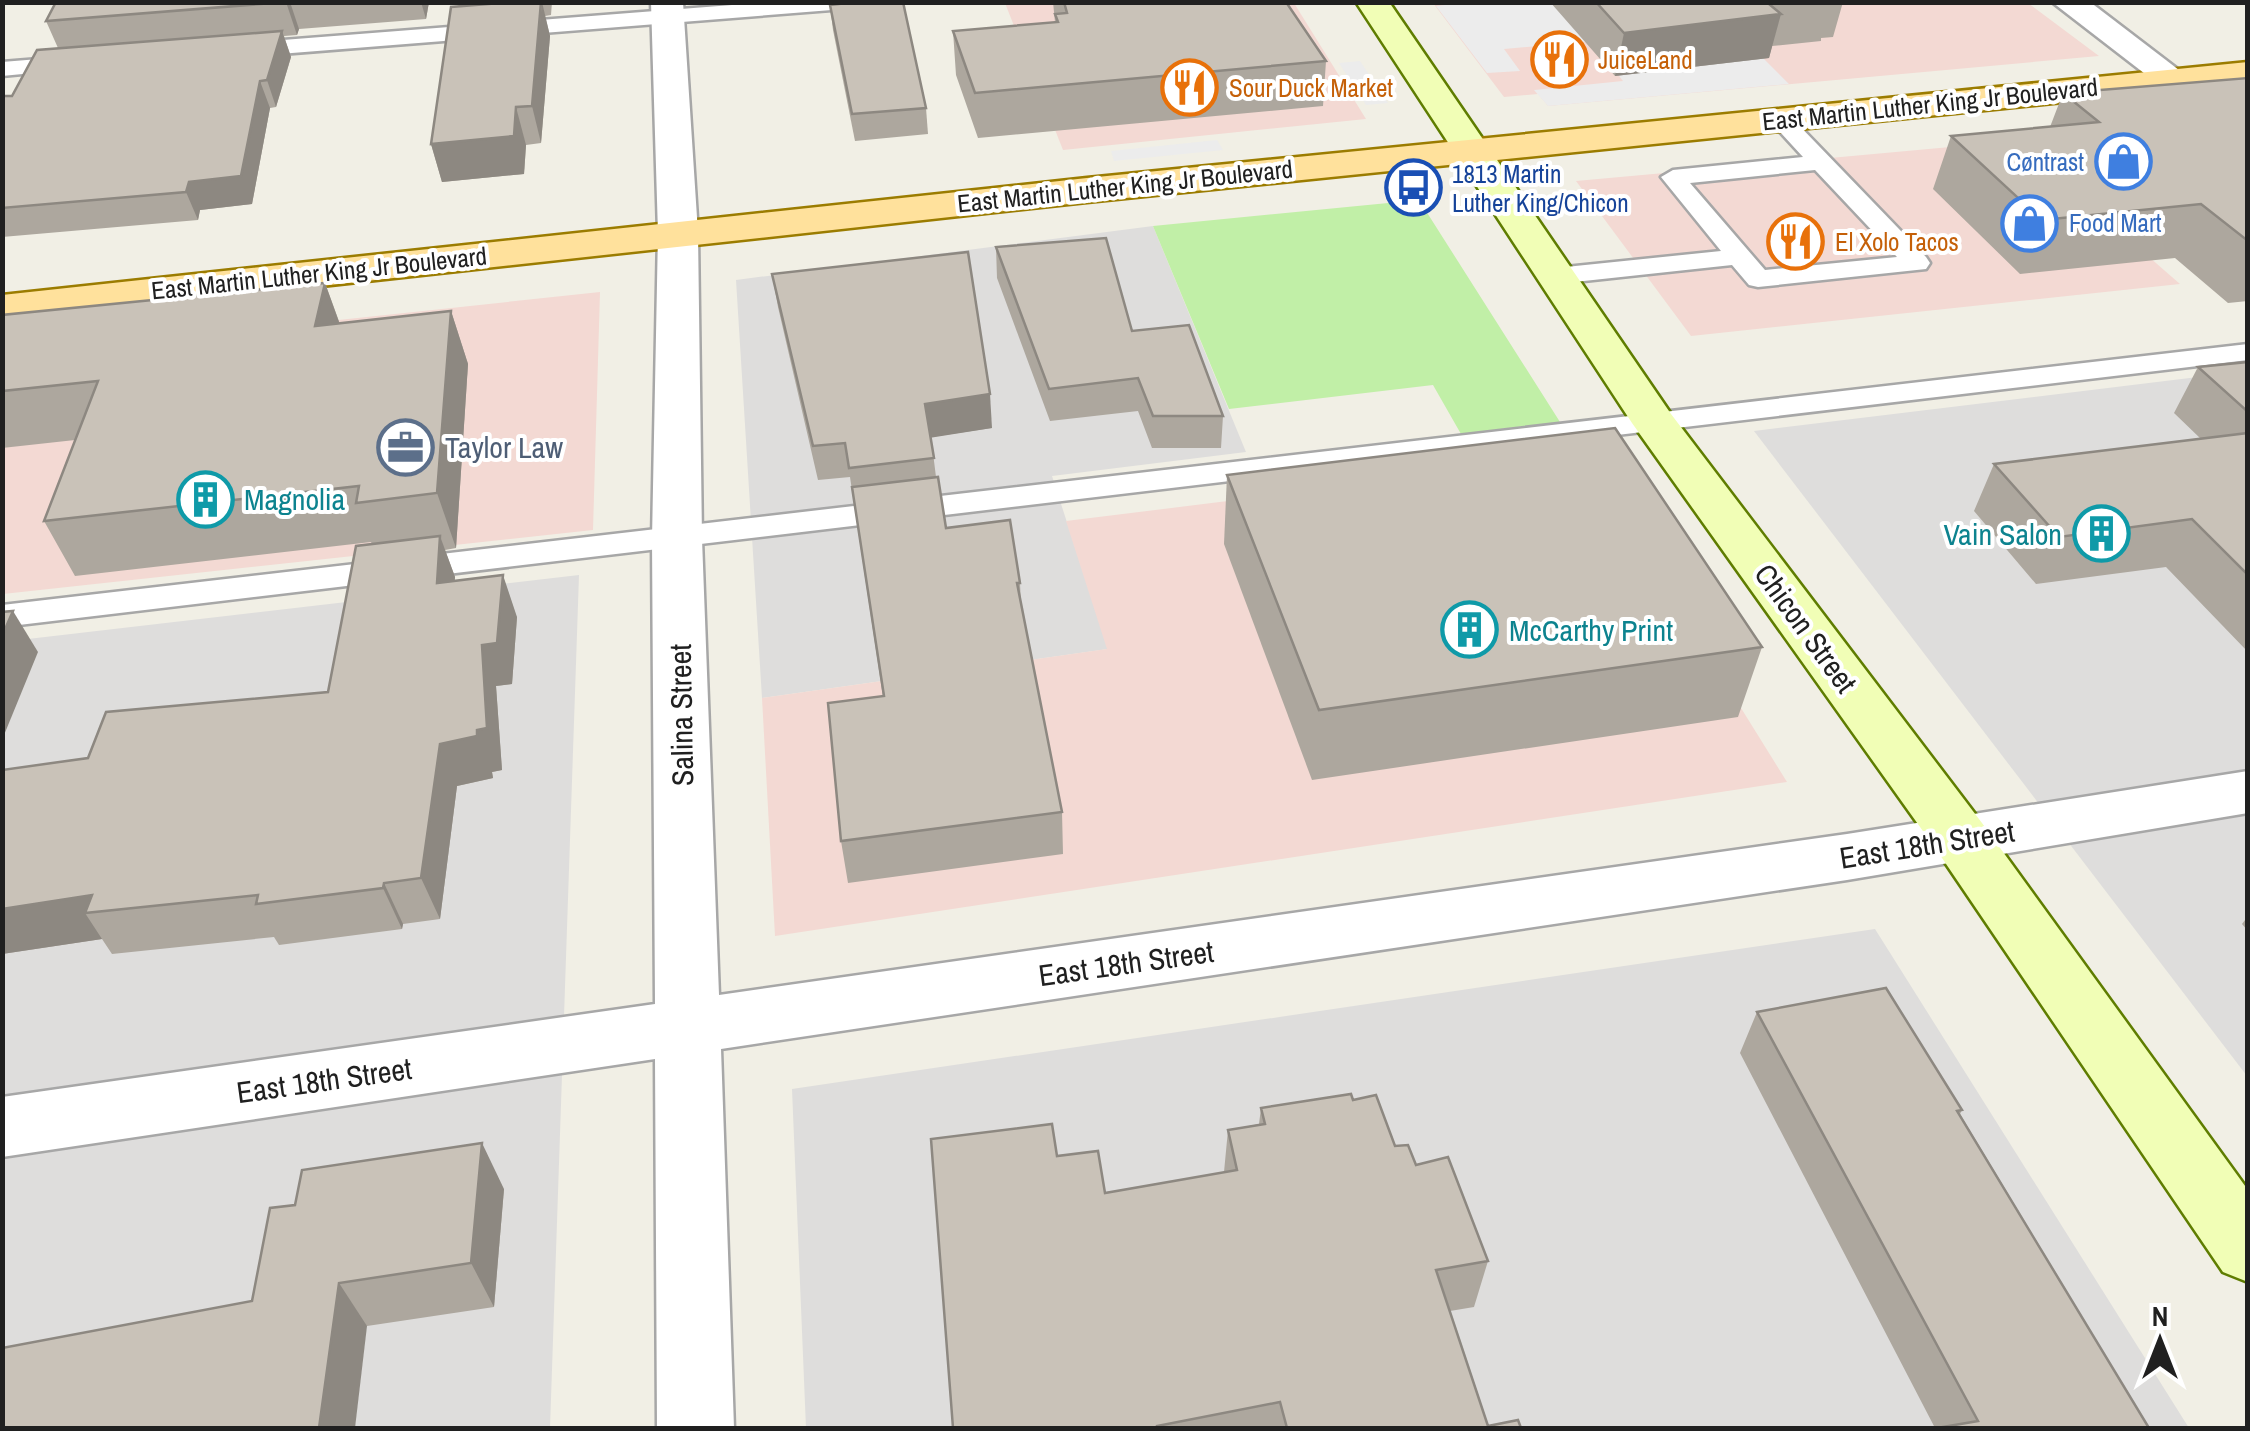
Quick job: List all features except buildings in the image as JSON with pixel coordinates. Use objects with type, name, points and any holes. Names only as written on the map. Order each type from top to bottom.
[{"type":"main road","name":"East Martin Luther King Jr Boulevard","points":[[2,308],[678,233],[2248,72]]},
{"type":"street","name":"Chicon Street","points":[[1372,2],[1655,423],[1961,839],[2248,1249]]},
{"type":"street","points":[[2068,2],[2174,80]]},
{"type":"street","name":"Salina Street","points":[[668,10],[678,233],[677,539],[696,1428]]},
{"type":"street","name":"East 18th Street","points":[[2,1127],[1961,839],[2248,792]]},
{"type":"lane","points":[[218,52],[668,10],[857,2]]},
{"type":"lane","points":[[2,69],[100,61]]},
{"type":"lane","points":[[1781,120],[1821,162],[1917,263],[1758,279],[1672,177],[1821,162]]},
{"type":"lane","points":[[1556,276],[1740,257]]},
{"type":"lane","points":[[2,616],[2248,352]]},
{"type":"shaded area","points":[[1471,2],[1650,3],[1708,63],[1763,58],[1789,84],[1548,106],[1534,90],[1623,81],[1592,41],[1504,49],[1520,71],[1487,73],[1436,6]]},
{"type":"shaded area","points":[[1005,3],[1294,3],[1366,119],[1063,150]]},
{"type":"shaded area","points":[[1433,3],[2028,3],[2099,56],[1548,106],[1538,94],[1504,97]]},
{"type":"shaded area","points":[[1360,61],[1388,103],[1366,105],[1339,63]]},
{"type":"shaded area","points":[[1217,140],[1223,150],[1114,161],[1111,151]]},
{"type":"shaded area","points":[[2016,141],[2180,284],[1691,336],[1576,181]]},
{"type":"shaded area","points":[[1153,226],[1246,452],[1052,476],[1108,649],[762,698],[736,280]]},
{"type":"shaded area","points":[[600,292],[593,530],[3,594],[2,356]]},
{"type":"shaded area","points":[[2247,371],[2247,1076],[1754,431]]},
{"type":"shaded area","points":[[1585,457],[1787,782],[775,936],[762,698],[1107,649],[1066,521]]},
{"type":"shaded area","points":[[579,575],[550,1428],[3,1428],[2,642]]},
{"type":"shaded area","points":[[1875,929],[2189,1428],[806,1428],[792,1089]]},
{"type":"green space","points":[[1419,200],[1560,422],[1461,434],[1433,385],[1229,409],[1153,226]]},
{"type":"place","name":"JuiceLand","points":[[1559,60]]},
{"type":"place","name":"Sour Duck Market","points":[[1190,88]]},
{"type":"place","name":"Cøntrast","points":[[2123,162]]},
{"type":"place","name":"1813 Martin Luther King/Chicon","points":[[1413,188]]},
{"type":"place","name":"Food Mart","points":[[2030,223]]},
{"type":"place","name":"El Xolo Tacos","points":[[1796,242]]},
{"type":"place","name":"Taylor Law","points":[[406,447]]},
{"type":"place","name":"Magnolia","points":[[205,499]]},
{"type":"place","name":"Vain Salon","points":[[2101,534]]},
{"type":"place","name":"McCarthy Print","points":[[1470,630]]}]
